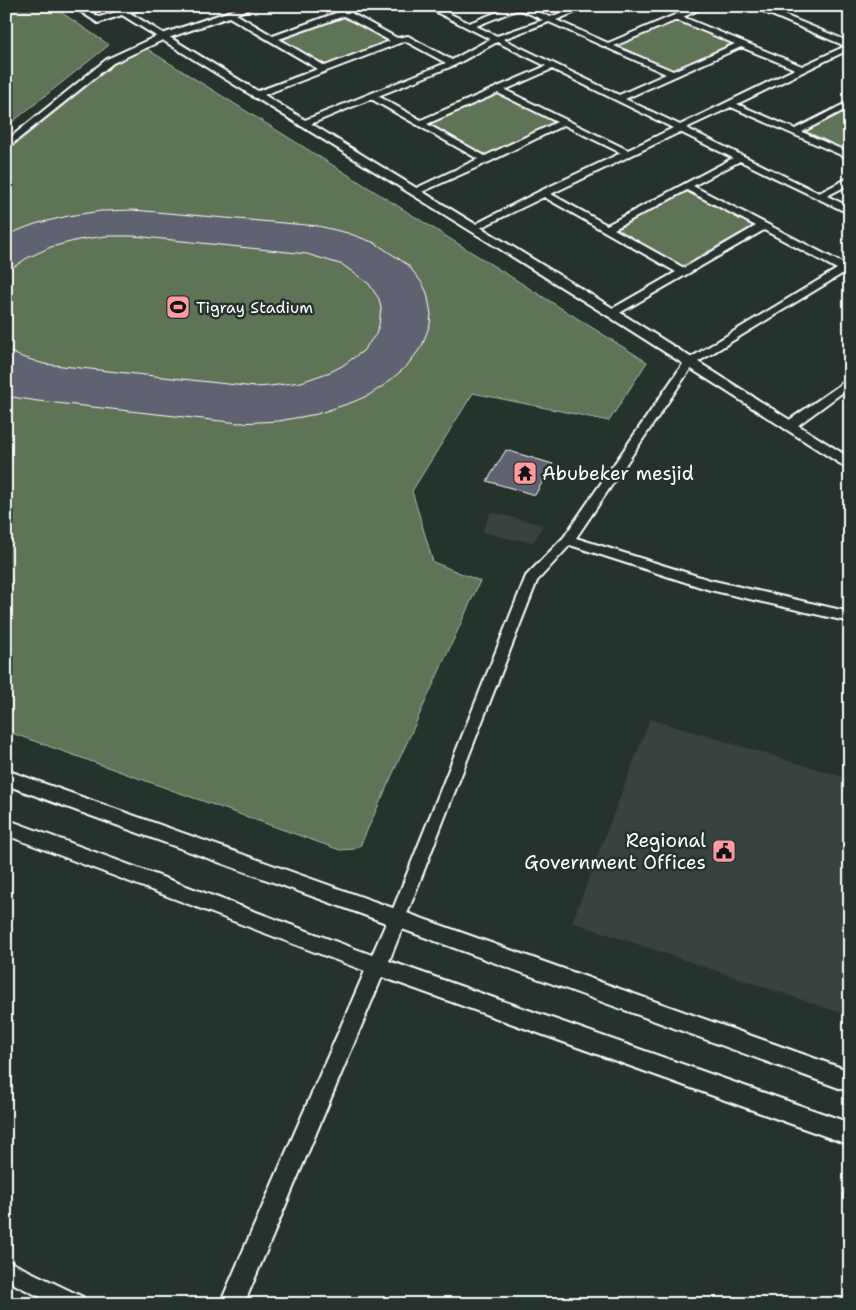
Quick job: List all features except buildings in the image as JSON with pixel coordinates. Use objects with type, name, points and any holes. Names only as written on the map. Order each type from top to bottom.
[{"type":"street","points":[[76,6],[98,20],[115,11],[142,6]]},
{"type":"street","points":[[94,6],[115,11],[163,37],[612,314],[850,465]]},
{"type":"street","points":[[6,146],[110,61],[163,37],[253,6]]},
{"type":"street","points":[[273,39],[363,6]]},
{"type":"street","points":[[469,26],[520,6],[672,74]]},
{"type":"street","points":[[303,124],[452,64],[497,39],[587,6]]},
{"type":"street","points":[[609,45],[703,6]]},
{"type":"street","points":[[754,6],[850,45]]},
{"type":"street","points":[[772,6],[850,38]]},
{"type":"street","points":[[433,7],[850,211]]},
{"type":"street","points":[[345,13],[396,41]]},
{"type":"street","points":[[230,14],[324,69]]},
{"type":"street","points":[[677,17],[801,69]]},
{"type":"street","points":[[256,94],[405,38],[452,64]]},
{"type":"street","points":[[620,98],[741,44]]},
{"type":"street","points":[[473,228],[850,45]]},
{"type":"street","points":[[422,123],[553,66]]},
{"type":"street","points":[[499,90],[627,154]]},
{"type":"street","points":[[371,96],[486,160]]},
{"type":"street","points":[[796,132],[850,103]]},
{"type":"street","points":[[731,104],[850,156]]},
{"type":"street","points":[[415,192],[564,122]]},
{"type":"street","points":[[607,229],[741,157]]},
{"type":"street","points":[[820,196],[850,180]]},
{"type":"street","points":[[686,186],[847,267]]},
{"type":"street","points":[[543,193],[684,272]]},
{"type":"street","points":[[612,314],[764,226]]},
{"type":"street","points":[[232,1304],[397,919],[531,579],[568,540],[689,363],[847,267]]},
{"type":"street","points":[[789,426],[850,381]]},
{"type":"street","points":[[568,540],[710,585],[850,617]]},
{"type":"street","points":[[6,777],[850,1082]]},
{"type":"street","points":[[6,827],[376,966],[850,1134]]},
{"type":"street","points":[[6,1270],[76,1304]]},
{"type":"shaded area","points":[[491,512],[543,525],[534,542],[510,539],[482,532]]},
{"type":"shaded area","name":"Regional Government Offices","points":[[650,719],[850,779],[850,1016],[572,922]]},
{"type":"green space","points":[[6,6],[52,6],[109,45],[6,127]]},
{"type":"green space","points":[[345,16],[390,40],[324,65],[279,40]]},
{"type":"green space","points":[[678,20],[733,43],[671,71],[616,46]]},
{"type":"green space","points":[[147,49],[647,362],[609,421],[473,393],[412,491],[433,562],[480,581],[360,846],[354,849],[340,850],[6,731],[6,152],[121,59]]},
{"type":"green space","points":[[500,94],[556,123],[486,155],[430,124]]},
{"type":"green space","points":[[850,109],[850,152],[806,131]]},
{"type":"green space","points":[[687,192],[753,226],[682,266],[616,229]]},
{"type":"place","name":"Tigray Stadium","points":[[178,307]]},
{"type":"place","name":"Abubeker mesjid","points":[[525,473]]},
{"type":"place","name":"Regional Government Offices","points":[[724,851]]}]
